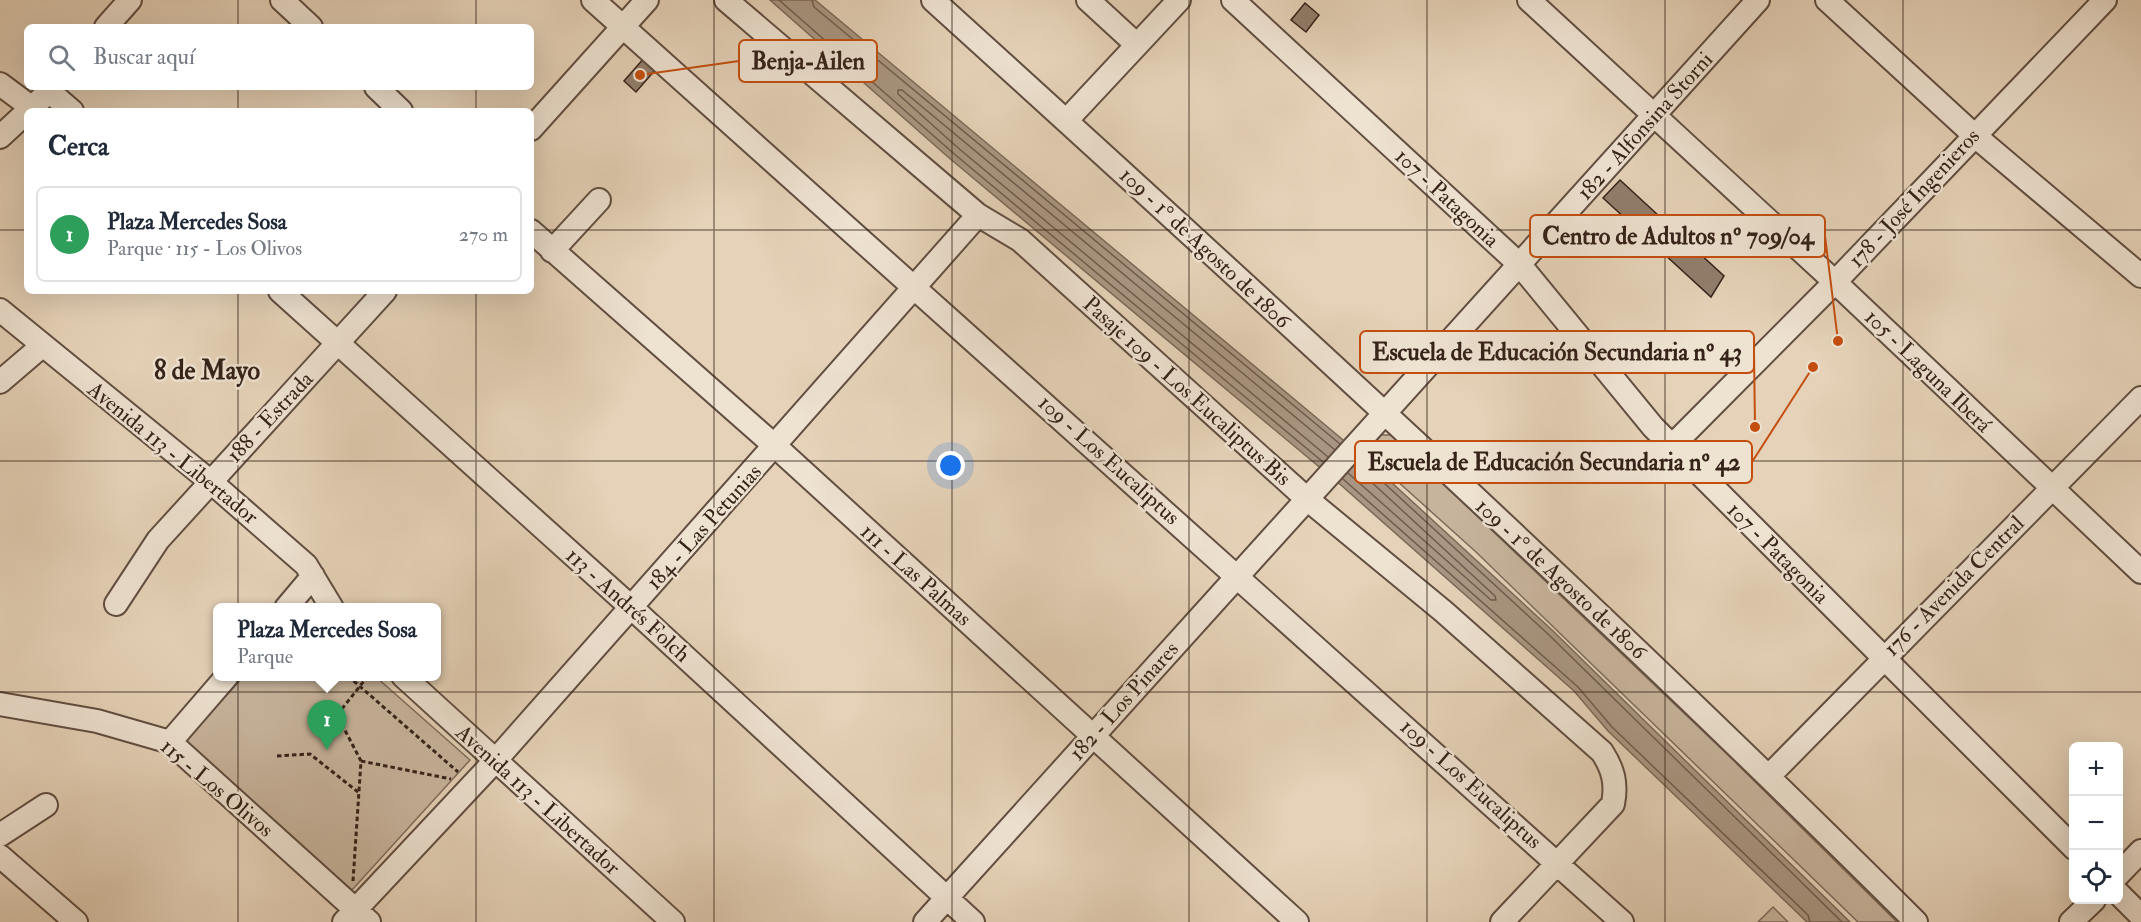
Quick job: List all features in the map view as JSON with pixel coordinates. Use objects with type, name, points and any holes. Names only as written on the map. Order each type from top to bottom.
[{"type":"street","points":[[109,24],[130,0]]},
{"type":"street","points":[[282,0],[308,24]]},
{"type":"street","name":"109 - Los Eucaliptus","points":[[593,0],[1239,576],[1622,922]]},
{"type":"street","points":[[534,126],[647,0]]},
{"type":"street","name":"Pasaje 109 - Los Eucaliptus Bis","points":[[726,0],[978,215],[1020,240],[1307,499],[1443,611],[1592,742],[1610,764],[1616,790],[1613,804],[1558,862]]},
{"type":"street","name":"109 - 1° de Agosto de 1806","points":[[933,0],[1386,414],[1769,776],[1916,922]]},
{"type":"street","points":[[1088,0],[1137,45]]},
{"type":"street","points":[[1066,121],[1179,0]]},
{"type":"street","name":"107 - Patagonia","points":[[1233,0],[1520,265],[1672,446],[2069,844]]},
{"type":"street","name":"105 - Laguna Iberá","points":[[1529,0],[1835,282],[2141,572]]},
{"type":"street","name":"182 - Alfonsina Storni","points":[[1323,480],[1386,414],[1758,0]]},
{"type":"street","points":[[1827,0],[1974,135],[2141,276]]},
{"type":"street","name":"178 - José Ingenieros","points":[[1672,446],[1835,282],[2105,0]]},
{"type":"street","points":[[0,84],[31,107],[51,90]]},
{"type":"street","points":[[53,90],[69,108]]},
{"type":"street","points":[[379,90],[398,108]]},
{"type":"street","points":[[0,137],[24,114]]},
{"type":"street","points":[[552,251],[599,200]]},
{"type":"street","name":"184 - Las Petunias","points":[[356,918],[978,215]]},
{"type":"street","name":"111 - Las Palmas","points":[[534,234],[775,446],[1297,922]]},
{"type":"street","name":"113 - Andrés Folch","points":[[283,294],[632,608],[973,922]]},
{"type":"street","name":"188 - Estrada","points":[[116,604],[158,540],[382,294]]},
{"type":"street","name":"Avenida 113 - Libertador","points":[[0,310],[211,482],[306,565],[328,603]]},
{"type":"street","points":[[0,382],[42,346]]},
{"type":"street","name":"176 - Avenida Central","points":[[1769,776],[2141,398]]},
{"type":"street","name":"182 - Los Pinares","points":[[925,922],[1239,576],[1323,480]]},
{"type":"street","points":[[290,603],[313,576]]},
{"type":"street","points":[[170,742],[223,681]]},
{"type":"street","name":"Avenida 113 - Libertador","points":[[408,681],[494,762],[673,922]]},
{"type":"street","name":"115 - Los Olivos","points":[[0,704],[97,721],[170,742],[356,918]]},
{"type":"street","points":[[0,835],[46,805]]},
{"type":"street","points":[[2123,870],[2141,851]]},
{"type":"street","points":[[0,856],[76,922]]},
{"type":"street","points":[[1502,922],[1558,862]]},
{"type":"street","points":[[2123,898],[2141,916]]},
{"type":"street","points":[[2071,922],[2090,904]]},
{"type":"path","points":[[353,681],[473,785]]},
{"type":"path","points":[[356,918],[352,890],[361,762],[337,715],[364,681]]},
{"type":"path","points":[[278,756],[310,754],[359,792]]},
{"type":"path","points":[[361,762],[433,773],[473,785]]},
{"type":"shaded area","points":[[1381,435],[1392,435],[1729,756],[1897,922],[1858,922],[1476,552],[1366,453]]},
{"type":"shaded area","points":[[239,681],[381,681],[470,760],[352,890],[185,741]]},
{"type":"shaded area","points":[[1773,907],[1788,922],[1758,922]]},
{"type":"water","points":[[770,0],[815,0],[1366,459],[1552,630],[1850,922],[1807,922],[1608,731],[1574,691],[1342,486],[948,157]]},
{"type":"building","points":[[1305,3],[1319,15],[1306,32],[1291,20]]},
{"type":"building","points":[[644,58],[656,69],[636,92],[624,81]]},
{"type":"building","points":[[1620,180],[1724,276],[1711,297],[1603,198]]},
{"type":"place","name":"Benja-Ailen","points":[[640,75]]},
{"type":"place","name":"Centro de Adultos nº 709/04","points":[[1838,341]]},
{"type":"place","name":"Escuela de Educación Secundaria nº 42","points":[[1813,367]]},
{"type":"place","name":"Escuela de Educación Secundaria nº 43","points":[[1755,427]]},
{"type":"place","name":"Plaza Mercedes Sosa","points":[[327,750]]},
{"type":"district","name":"8 de Mayo","points":[[207,371]]}]
